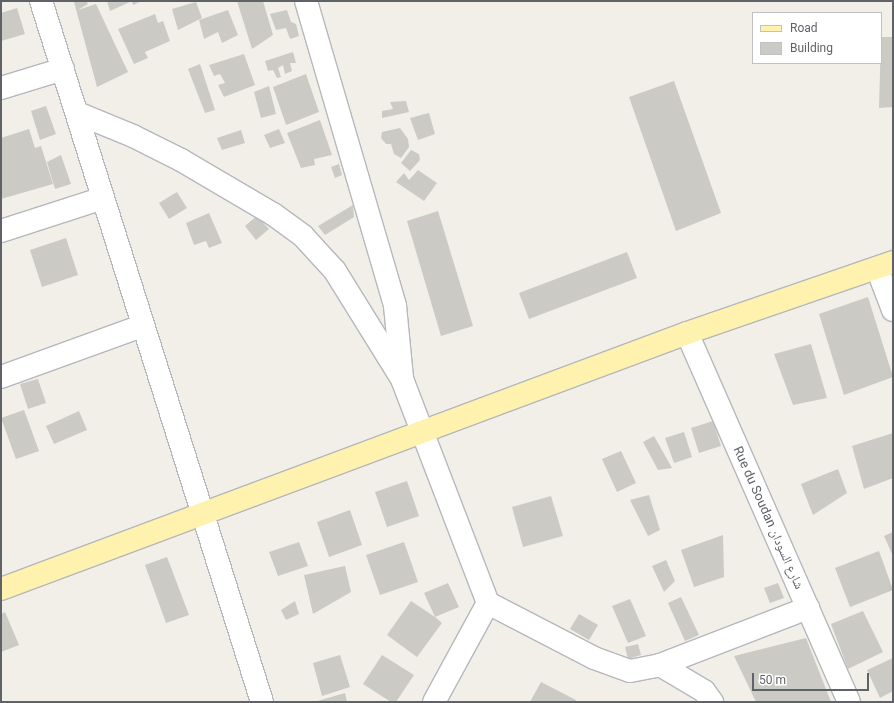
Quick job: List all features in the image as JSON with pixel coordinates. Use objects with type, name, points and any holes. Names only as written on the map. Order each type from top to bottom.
[{"type":"main road","points":[[1,589],[687,334],[885,265]]},
{"type":"street","points":[[42,1],[142,326],[262,702]]},
{"type":"street","points":[[306,1],[395,306],[402,379]]},
{"type":"street","points":[[1,88],[63,69]]},
{"type":"street","points":[[77,113],[133,136],[181,160],[273,214],[303,236],[335,271],[402,379],[488,603],[610,665],[630,670],[660,665],[808,608]]},
{"type":"street","points":[[1,231],[103,198]]},
{"type":"street","points":[[885,265],[893,310]]},
{"type":"street","points":[[1,377],[142,326]]},
{"type":"street","name":"Rue du Soudan شارع السودان","points":[[687,334],[849,702]]},
{"type":"street","points":[[434,702],[488,603]]},
{"type":"street","points":[[660,665],[704,691],[712,702]]},
{"type":"building","points":[[86,1],[88,4],[78,10],[96,4],[128,72],[97,87],[74,2]]},
{"type":"building","points":[[107,1],[132,1],[110,11]]},
{"type":"building","points":[[132,1],[142,1],[133,5]]},
{"type":"building","points":[[237,1],[263,1],[273,35],[252,49]]},
{"type":"building","points":[[196,2],[202,18],[178,30],[172,9]]},
{"type":"building","points":[[17,8],[25,34],[1,41],[1,13]]},
{"type":"building","points":[[228,10],[238,35],[222,43],[218,32],[204,39],[199,20]]},
{"type":"building","points":[[287,10],[291,22],[296,24],[299,36],[290,39],[286,28],[276,30],[270,14]]},
{"type":"building","points":[[155,14],[158,23],[163,21],[170,41],[145,52],[148,58],[134,64],[118,29]]},
{"type":"building","points":[[882,37],[893,37],[893,107],[879,108]]},
{"type":"building","points":[[293,52],[296,63],[290,63],[292,71],[285,74],[283,65],[278,68],[281,77],[277,78],[273,70],[268,71],[265,61]]},
{"type":"building","points":[[244,54],[255,85],[224,97],[218,85],[225,83],[220,74],[214,76],[209,65]]},
{"type":"building","points":[[200,64],[215,110],[205,113],[188,69]]},
{"type":"building","points":[[306,74],[319,112],[286,125],[273,87]]},
{"type":"building","points":[[674,81],[721,213],[676,231],[629,97]]},
{"type":"building","points":[[269,86],[276,114],[261,118],[254,92]]},
{"type":"building","points":[[406,101],[409,112],[382,118],[382,111],[393,109],[390,102]]},
{"type":"building","points":[[46,106],[56,134],[40,140],[31,111]]},
{"type":"building","points":[[429,113],[435,134],[418,140],[410,118]]},
{"type":"building","points":[[320,120],[332,155],[314,159],[315,165],[301,168],[287,133]]},
{"type":"building","points":[[400,128],[408,139],[409,147],[401,158],[394,154],[391,144],[386,144],[381,138],[382,132]]},
{"type":"building","points":[[29,129],[35,148],[41,146],[53,184],[1,199],[1,138]]},
{"type":"building","points":[[279,129],[285,143],[270,148],[264,135]]},
{"type":"building","points":[[241,130],[245,143],[222,150],[217,138]]},
{"type":"building","points":[[411,150],[419,154],[420,160],[410,171],[401,163]]},
{"type":"building","points":[[61,155],[71,184],[55,189],[47,162]]},
{"type":"building","points":[[339,164],[342,175],[335,178],[331,167]]},
{"type":"building","points":[[418,170],[437,183],[424,201],[396,182],[404,173],[409,180]]},
{"type":"building","points":[[177,192],[187,208],[169,219],[159,203]]},
{"type":"building","points":[[353,205],[354,217],[325,235],[318,226]]},
{"type":"building","points":[[438,211],[473,326],[441,336],[407,221]]},
{"type":"building","points":[[209,213],[222,243],[209,248],[206,241],[194,245],[186,223]]},
{"type":"building","points":[[257,216],[269,229],[256,240],[245,226]]},
{"type":"building","points":[[66,238],[78,275],[42,287],[30,250]]},
{"type":"building","points":[[627,252],[637,278],[529,319],[519,293]]},
{"type":"building","points":[[868,297],[893,377],[844,395],[819,314]]},
{"type":"building","points":[[811,344],[827,398],[793,405],[774,354]]},
{"type":"building","points":[[38,379],[46,403],[28,409],[20,384]]},
{"type":"building","points":[[24,410],[39,451],[16,459],[1,418]]},
{"type":"building","points":[[79,411],[87,430],[54,444],[46,426]]},
{"type":"building","points":[[713,421],[721,446],[699,453],[691,428]]},
{"type":"building","points":[[684,432],[692,457],[674,463],[665,438]]},
{"type":"building","points":[[893,433],[893,478],[864,489],[852,446]]},
{"type":"building","points":[[654,436],[672,468],[658,470],[643,442]]},
{"type":"building","points":[[621,451],[636,483],[617,492],[602,459]]},
{"type":"building","points":[[838,469],[847,493],[813,515],[801,484]]},
{"type":"building","points":[[407,481],[419,516],[387,527],[375,492]]},
{"type":"building","points":[[649,495],[660,530],[648,536],[630,500]]},
{"type":"building","points":[[551,496],[563,536],[523,547],[512,507]]},
{"type":"building","points":[[350,510],[362,545],[329,557],[317,522]]},
{"type":"building","points":[[893,532],[893,556],[884,536]]},
{"type":"building","points":[[723,535],[724,577],[694,587],[681,550]]},
{"type":"building","points":[[299,542],[308,566],[278,576],[269,552]]},
{"type":"building","points":[[404,542],[418,582],[380,595],[366,555]]},
{"type":"building","points":[[879,551],[893,590],[850,607],[835,568]]},
{"type":"building","points":[[167,557],[189,615],[166,623],[145,565]]},
{"type":"building","points":[[666,560],[675,581],[664,592],[652,566]]},
{"type":"building","points":[[345,566],[351,592],[313,614],[304,575]]},
{"type":"building","points":[[448,583],[459,607],[435,617],[424,593]]},
{"type":"building","points":[[778,583],[784,598],[770,603],[764,588]]},
{"type":"building","points":[[681,597],[699,635],[685,641],[668,603]]},
{"type":"building","points":[[630,599],[646,636],[628,643],[612,606]]},
{"type":"building","points":[[295,601],[299,614],[286,620],[281,610]]},
{"type":"building","points":[[411,601],[442,623],[417,657],[387,635]]},
{"type":"building","points":[[863,611],[883,652],[848,669],[831,624]]},
{"type":"building","points":[[5,612],[19,645],[1,652],[1,614]]},
{"type":"building","points":[[579,614],[598,625],[589,640],[570,629]]},
{"type":"building","points":[[806,638],[831,702],[756,702],[734,656]]},
{"type":"building","points":[[638,644],[641,655],[628,659],[625,647]]},
{"type":"building","points":[[340,655],[350,687],[322,696],[313,663]]},
{"type":"building","points":[[382,655],[414,675],[396,702],[391,702],[363,684]]},
{"type":"building","points":[[893,658],[893,691],[880,698],[867,670]]},
{"type":"building","points":[[541,682],[576,700],[575,702],[530,702]]},
{"type":"building","points":[[345,693],[347,702],[314,702]]}]
